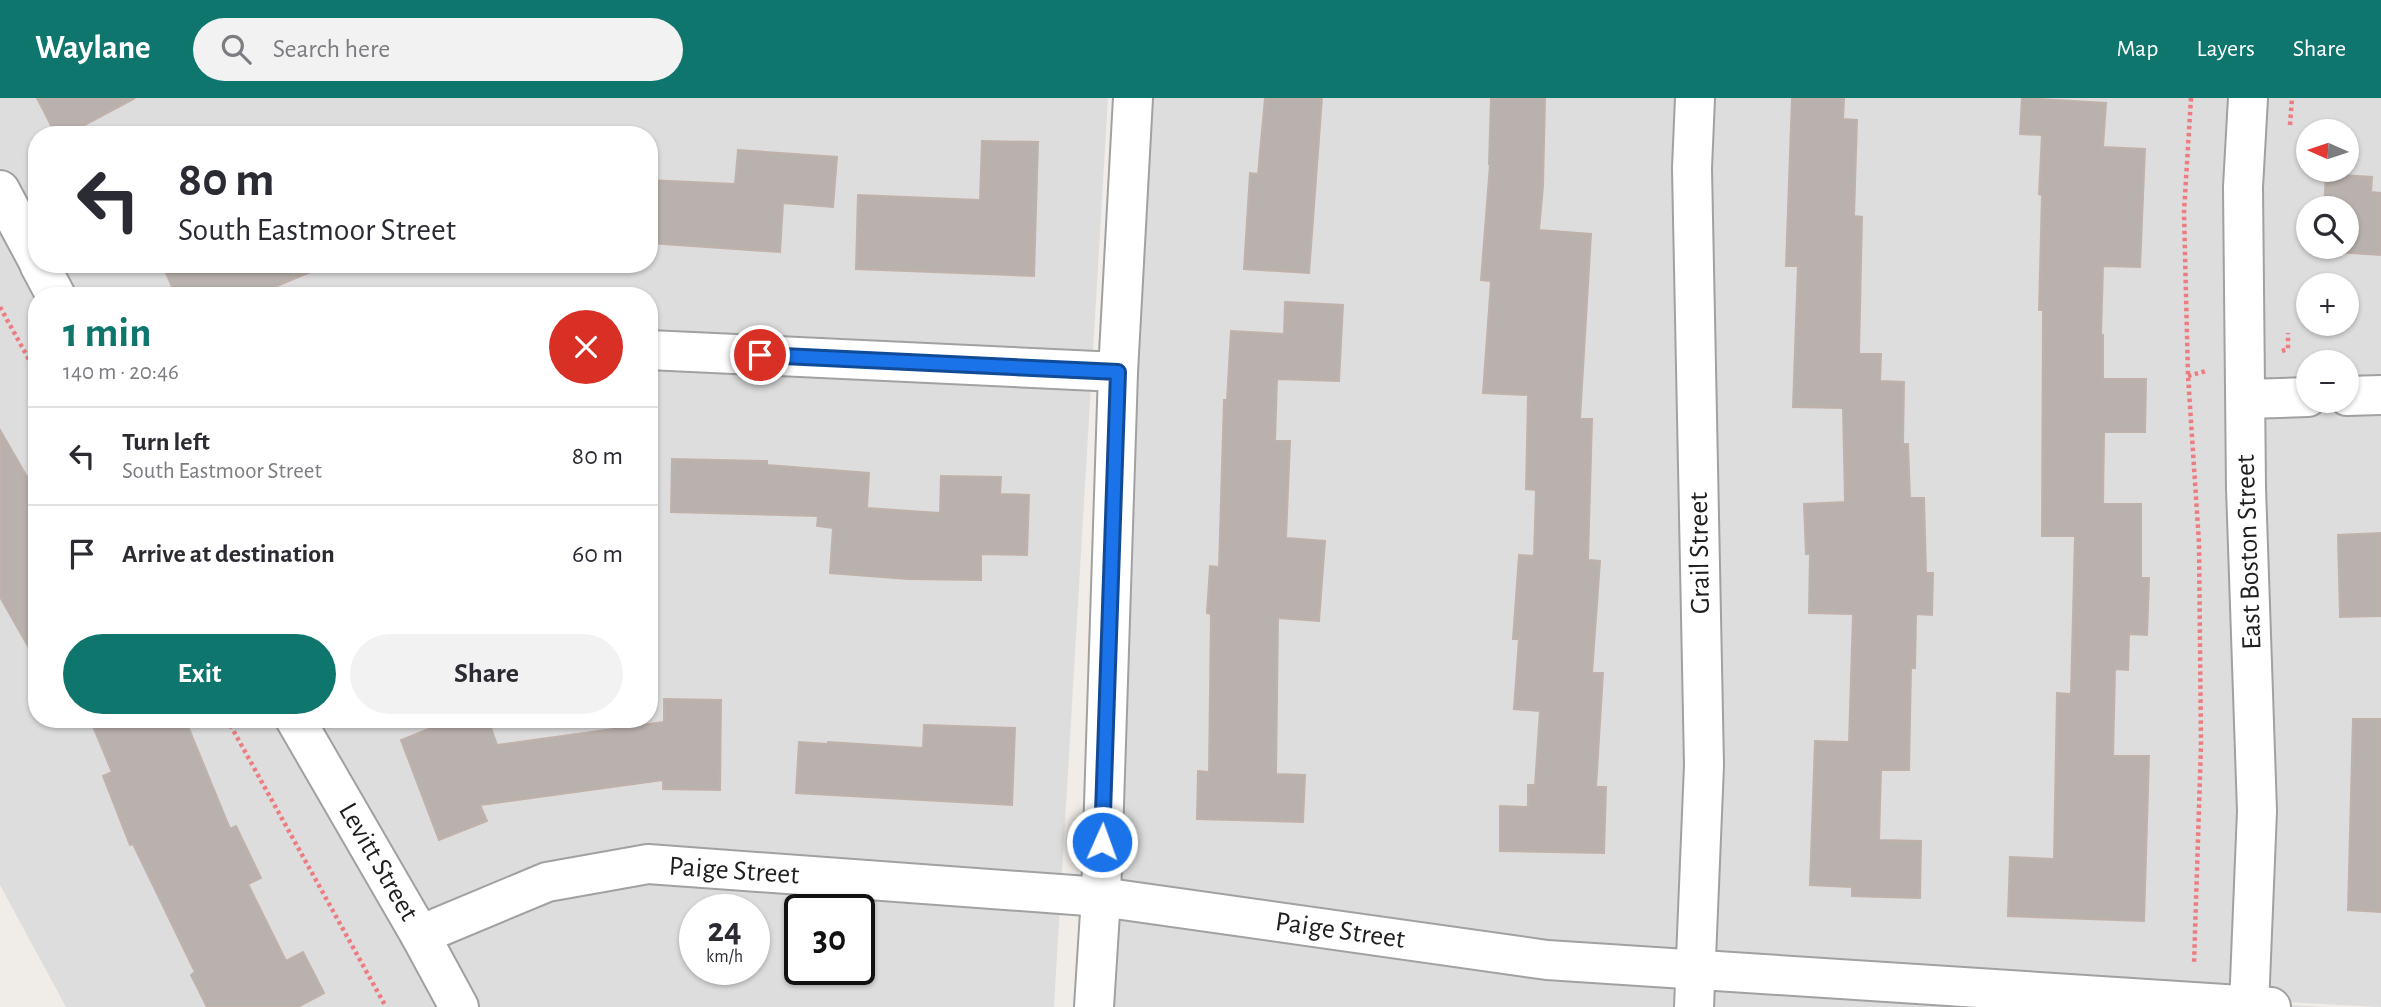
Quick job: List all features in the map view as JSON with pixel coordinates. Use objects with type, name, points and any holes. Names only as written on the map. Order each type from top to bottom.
[{"type":"street","points":[[1094,1007],[1101,897],[1118,372],[1133,98]]},
{"type":"street","name":"Grail Street","points":[[1695,98],[1692,168],[1704,765],[1695,988]]},
{"type":"street","name":"East Boston Street","points":[[2248,98],[2243,187],[2260,1006]]},
{"type":"street","points":[[0,190],[28,242]]},
{"type":"street","points":[[658,350],[1118,372]]},
{"type":"street","points":[[2359,395],[2381,394]]},
{"type":"street","points":[[2246,399],[2296,397]]},
{"type":"street","name":"Levitt Street","points":[[300,728],[421,935],[459,1007]]},
{"type":"street","name":"Paige Street","points":[[421,935],[547,882],[648,864],[1101,897],[1547,960],[1695,988],[2260,1006]]},
{"type":"path","points":[[2191,98],[2184,212],[2188,376],[2199,543],[2201,745],[2194,965]]},
{"type":"path","points":[[0,307],[28,358]]},
{"type":"path","points":[[232,728],[386,1007]]},
{"type":"shaded area","points":[[0,98],[1108,98],[1054,1007],[66,1007],[0,885]]},
{"type":"shaded area","points":[[1153,98],[2381,98],[2381,1007],[1981,986],[2322,1007],[1099,1007]]},
{"type":"building","points":[[37,98],[135,98],[83,126],[51,126]]},
{"type":"building","points":[[1265,98],[1322,98],[1309,273],[1244,269],[1250,173],[1258,174]]},
{"type":"building","points":[[1491,98],[1545,98],[1539,230],[1591,234],[1580,419],[1592,419],[1588,560],[1600,561],[1592,673],[1603,673],[1596,787],[1606,787],[1604,853],[1500,851],[1500,806],[1528,807],[1528,785],[1535,785],[1540,711],[1514,709],[1519,639],[1513,639],[1519,555],[1534,556],[1536,490],[1526,489],[1528,395],[1483,393],[1491,281],[1481,280],[1490,165]]},
{"type":"building","points":[[1792,98],[1844,98],[1843,119],[1857,120],[1854,216],[1862,217],[1859,354],[1881,354],[1880,381],[1904,382],[1903,444],[1908,444],[1910,498],[1924,498],[1926,573],[1933,573],[1932,615],[1916,614],[1915,668],[1911,668],[1909,770],[1881,770],[1879,840],[1921,841],[1920,898],[1852,896],[1852,887],[1810,885],[1815,741],[1849,742],[1853,614],[1809,613],[1810,554],[1806,554],[1804,504],[1845,502],[1843,408],[1793,407],[1798,266],[1786,266]]},
{"type":"building","points":[[2022,98],[2106,103],[2103,147],[2145,149],[2140,267],[2103,266],[2101,335],[2103,379],[2146,379],[2145,432],[2104,432],[2103,504],[2141,504],[2141,578],[2149,578],[2147,635],[2129,634],[2128,670],[2115,669],[2113,756],[2149,756],[2144,921],[2008,916],[2010,857],[2054,859],[2057,693],[2071,694],[2075,536],[2042,536],[2043,310],[2039,310],[2042,195],[2039,194],[2042,135],[2020,134]]},
{"type":"building","points":[[982,141],[1038,142],[1034,276],[856,269],[858,195],[980,200]]},
{"type":"building","points":[[738,150],[837,157],[833,207],[783,203],[780,252],[658,244],[658,180],[735,184]]},
{"type":"building","points":[[2359,176],[2372,177],[2371,192],[2381,193],[2381,255],[2359,254],[2359,196],[2325,196],[2326,182],[2359,182]]},
{"type":"building","points":[[166,273],[308,273],[274,287],[172,287]]},
{"type":"building","points":[[1285,302],[1343,305],[1339,381],[1277,379],[1275,441],[1290,441],[1286,538],[1325,541],[1319,621],[1278,618],[1276,774],[1305,775],[1303,822],[1197,819],[1198,771],[1209,772],[1211,614],[1207,613],[1210,566],[1219,567],[1224,400],[1227,400],[1231,331],[1284,334]]},
{"type":"building","points":[[0,430],[28,478],[28,646],[0,597]]},
{"type":"building","points":[[672,459],[767,461],[767,465],[869,473],[867,508],[940,513],[941,476],[1001,477],[1000,494],[1029,495],[1027,555],[981,554],[981,580],[908,579],[830,573],[833,528],[817,526],[818,516],[671,512]]},
{"type":"building","points":[[2381,533],[2381,616],[2340,617],[2338,535]]},
{"type":"building","points":[[664,699],[721,700],[720,790],[663,789],[663,780],[480,805],[487,821],[439,840],[401,740],[431,728],[491,728],[497,745],[620,728],[658,728],[658,723],[664,722]]},
{"type":"building","points":[[2353,719],[2381,719],[2381,912],[2348,910]]},
{"type":"building","points":[[924,725],[1015,728],[1012,805],[796,793],[799,742],[923,748]]},
{"type":"building","points":[[94,728],[189,728],[230,829],[236,826],[261,878],[248,884],[286,961],[303,952],[324,993],[298,1007],[207,1007],[191,975],[195,972],[133,844],[130,845],[103,776],[112,772]]},
{"type":"route","points":[[760,355],[1118,372],[1102,842]]}]
